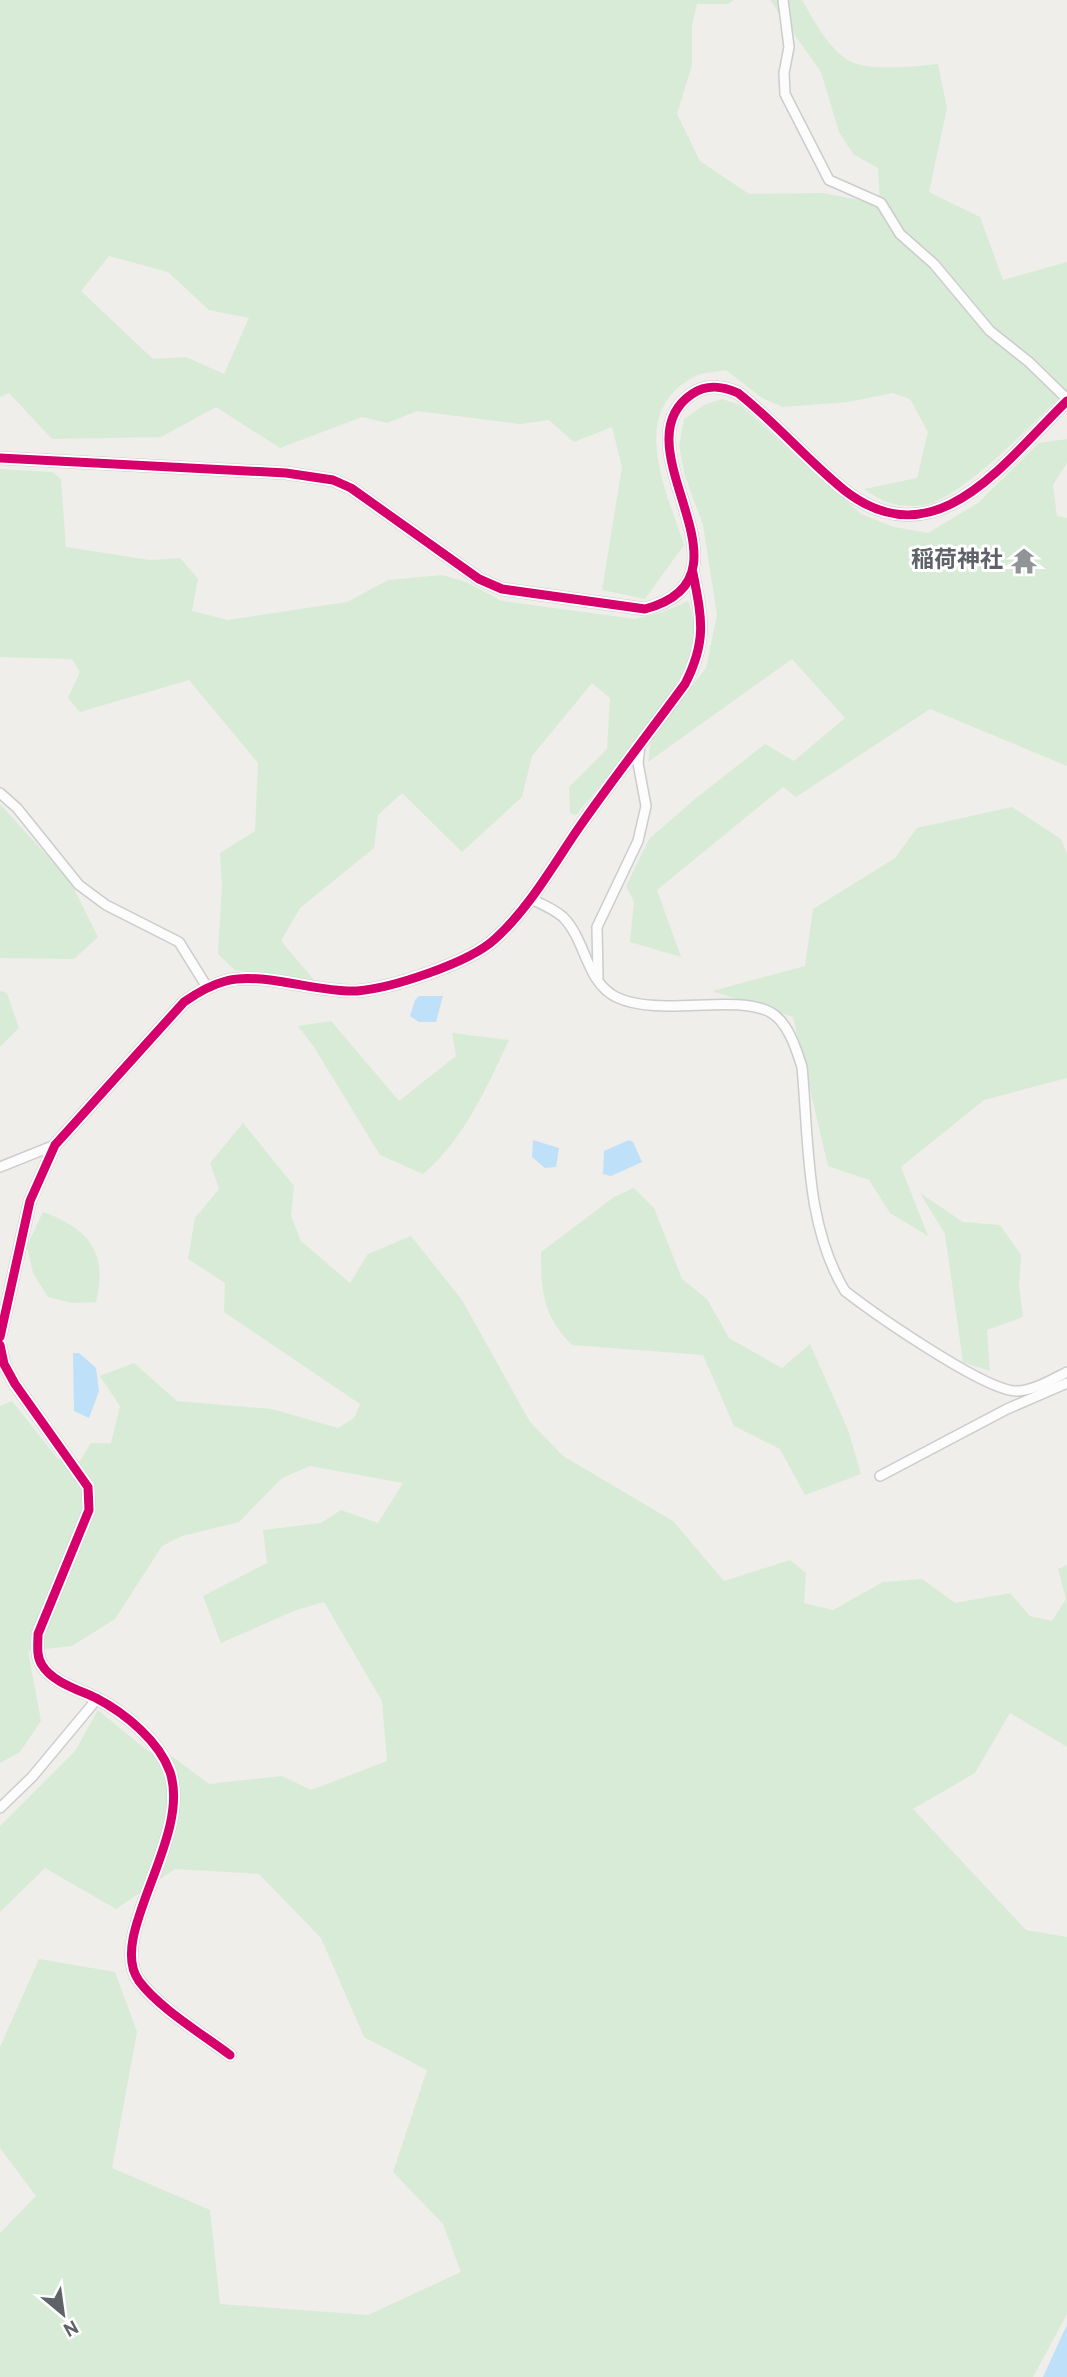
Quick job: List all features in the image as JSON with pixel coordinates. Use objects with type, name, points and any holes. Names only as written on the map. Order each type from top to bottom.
[{"type":"street","points":[[0,1337],[2,1315],[30,1201],[55,1145],[184,1002],[207,987],[229,980],[259,980],[337,992],[399,983],[444,967],[493,942],[531,899],[685,684],[697,660],[703,636],[693,573],[695,553],[670,448],[668,426],[678,406],[706,387],[724,387],[738,393],[844,489],[871,507],[911,517],[935,512],[976,489],[1067,400],[1029,362],[990,331],[934,264],[900,234],[881,203],[829,180],[785,94],[784,73],[789,47],[783,0]]},
{"type":"street","points":[[0,458],[286,473],[333,480],[351,488],[470,573],[502,589],[645,608],[664,604],[680,593],[693,573]]},
{"type":"street","points":[[598,983],[597,927],[638,841],[646,806],[638,762],[640,745]]},
{"type":"street","points":[[0,793],[17,808],[79,886],[106,905],[179,943],[207,987]]},
{"type":"street","points":[[531,899],[564,918],[598,983],[614,996],[633,1003],[749,1007],[771,1012],[784,1026],[796,1047],[802,1067],[818,1227],[834,1272],[845,1290],[975,1376],[1000,1388],[1018,1391],[1067,1372]]},
{"type":"street","points":[[0,1167],[55,1145]]},
{"type":"street","points":[[0,1345],[4,1364],[15,1384],[88,1486],[89,1510],[37,1634],[38,1656],[48,1672],[97,1699],[157,1746],[174,1784],[175,1804],[170,1832],[131,1942],[132,1966],[138,1980],[151,1994],[230,2055]]},
{"type":"street","points":[[880,1476],[1007,1409],[1067,1382]]},
{"type":"street","points":[[0,1808],[32,1777],[97,1699]]},
{"type":"green space","points":[[0,0],[734,0],[728,4],[697,4],[692,25],[692,65],[677,114],[700,161],[749,194],[823,193],[880,204],[878,168],[853,154],[839,132],[821,72],[770,0],[802,0],[828,42],[850,61],[881,67],[938,64],[947,108],[929,192],[980,217],[1003,280],[1067,262],[1067,391],[978,474],[940,499],[924,505],[891,503],[864,489],[917,478],[928,432],[910,399],[893,393],[848,402],[783,407],[762,398],[726,370],[698,375],[674,392],[662,410],[657,431],[657,454],[684,545],[645,599],[602,590],[622,467],[612,427],[574,442],[549,420],[520,424],[417,411],[387,423],[362,417],[280,448],[216,407],[161,437],[52,439],[9,393],[0,397]],"holes":[[[109,256],[168,272],[209,310],[249,318],[224,374],[186,357],[153,359],[81,291]]]},
{"type":"green space","points":[[722,399],[740,405],[861,514],[894,527],[928,533],[978,503],[1039,443],[1067,439],[1067,463],[1053,485],[1057,516],[1067,518],[1067,766],[930,709],[796,797],[783,787],[657,890],[681,957],[630,942],[634,902],[626,886],[649,839],[765,744],[794,761],[845,718],[792,659],[648,762],[651,739],[706,668],[717,615],[703,525],[685,476],[679,446],[684,419],[704,405]]},
{"type":"green space","points":[[0,469],[52,472],[61,479],[66,547],[150,560],[180,558],[198,579],[192,611],[228,620],[347,602],[388,580],[442,575],[466,582],[502,601],[635,619],[663,612],[688,601],[694,624],[692,648],[685,667],[659,711],[576,815],[570,813],[569,787],[607,749],[610,698],[592,683],[532,756],[522,797],[462,852],[402,793],[378,815],[374,848],[300,908],[281,941],[314,980],[235,970],[218,954],[222,885],[220,853],[255,831],[258,763],[189,680],[80,712],[68,698],[80,672],[72,659],[0,657]]},
{"type":"green space","points":[[0,804],[70,881],[98,937],[74,959],[0,958]]},
{"type":"green space","points":[[1012,807],[1061,839],[1067,853],[1067,1078],[984,1100],[901,1167],[928,1236],[890,1213],[869,1180],[828,1166],[793,1017],[712,991],[805,966],[813,909],[895,858],[917,828]]},
{"type":"green space","points":[[0,991],[7,993],[19,1028],[0,1047]]},
{"type":"green space","points":[[331,1021],[399,1101],[456,1056],[452,1033],[509,1040],[473,1112],[438,1160],[423,1174],[380,1155],[314,1047],[298,1026]]},
{"type":"green space","points":[[243,1123],[294,1186],[291,1216],[301,1241],[350,1283],[368,1254],[411,1236],[462,1300],[530,1422],[563,1456],[673,1521],[724,1581],[790,1560],[806,1573],[804,1603],[833,1610],[883,1582],[922,1579],[955,1603],[1010,1593],[1030,1616],[1052,1621],[1066,1599],[1058,1569],[1067,1565],[1067,1747],[1010,1713],[975,1773],[913,1809],[1026,1930],[1067,1937],[1067,2314],[1033,2377],[0,2377],[0,2233],[36,2196],[0,2148],[0,2047],[39,1959],[115,1972],[137,2032],[112,2168],[210,2210],[220,2304],[368,2315],[461,2272],[443,2224],[393,2172],[427,2070],[364,2037],[321,1938],[259,1874],[175,1869],[116,1909],[45,1868],[0,1912],[0,1826],[75,1751],[98,1710],[149,1752],[173,1757],[209,1784],[282,1776],[311,1790],[387,1761],[382,1701],[324,1602],[296,1610],[221,1643],[203,1596],[267,1563],[263,1530],[321,1523],[341,1510],[378,1523],[403,1483],[310,1466],[282,1478],[239,1522],[182,1536],[162,1546],[115,1619],[72,1646],[28,1651],[41,1721],[20,1752],[0,1763],[0,1406],[12,1401],[58,1459],[80,1461],[91,1443],[111,1443],[120,1406],[100,1376],[134,1363],[177,1401],[272,1409],[338,1428],[354,1418],[360,1404],[224,1312],[225,1283],[188,1259],[195,1218],[219,1189],[210,1163]]},
{"type":"green space","points":[[634,1188],[654,1208],[682,1279],[707,1299],[729,1338],[782,1368],[810,1344],[848,1430],[861,1474],[805,1495],[780,1449],[734,1426],[703,1355],[572,1345],[562,1334],[549,1313],[543,1291],[541,1252],[614,1197]]},
{"type":"green space","points":[[920,1193],[963,1222],[1000,1225],[1021,1255],[1019,1285],[1023,1317],[987,1330],[990,1371],[963,1362],[945,1234]]},
{"type":"green space","points":[[43,1212],[72,1226],[91,1245],[97,1256],[99,1269],[96,1302],[72,1303],[48,1297],[33,1273],[27,1246]]},
{"type":"water","points":[[419,996],[443,996],[436,1022],[419,1022],[410,1016]]},
{"type":"water","points":[[533,1140],[559,1148],[556,1167],[545,1168],[532,1157]]},
{"type":"water","points":[[629,1140],[633,1142],[642,1162],[611,1176],[603,1174],[604,1151]]},
{"type":"water","points":[[73,1353],[79,1353],[96,1368],[99,1391],[89,1418],[74,1411]]},
{"type":"water","points":[[1067,2326],[1067,2377],[1043,2377],[1064,2331]]},
{"type":"cycle path","points":[[0,458],[286,473],[333,480],[351,488],[479,579],[502,589],[645,609],[679,593],[693,569],[693,541],[669,445],[673,417],[692,394],[698,391],[715,387],[738,393],[844,490],[877,509],[909,515],[939,509],[967,495],[993,475],[1067,401]]},
{"type":"cycle path","points":[[0,1337],[30,1201],[55,1145],[184,1002],[215,985],[240,979],[273,980],[342,991],[390,985],[467,957],[483,948],[507,927],[529,901],[591,811],[685,684],[697,655],[701,630],[693,573]]},
{"type":"cycle path","points":[[0,1345],[4,1364],[15,1384],[88,1487],[89,1510],[38,1634],[40,1662],[46,1671],[59,1681],[96,1698],[140,1729],[158,1749],[170,1772],[174,1798],[170,1826],[140,1912],[133,1939],[132,1962],[139,1981],[158,2001],[230,2055]]},
{"type":"place","name":"稲荷神社","points":[[1024,561]]}]
